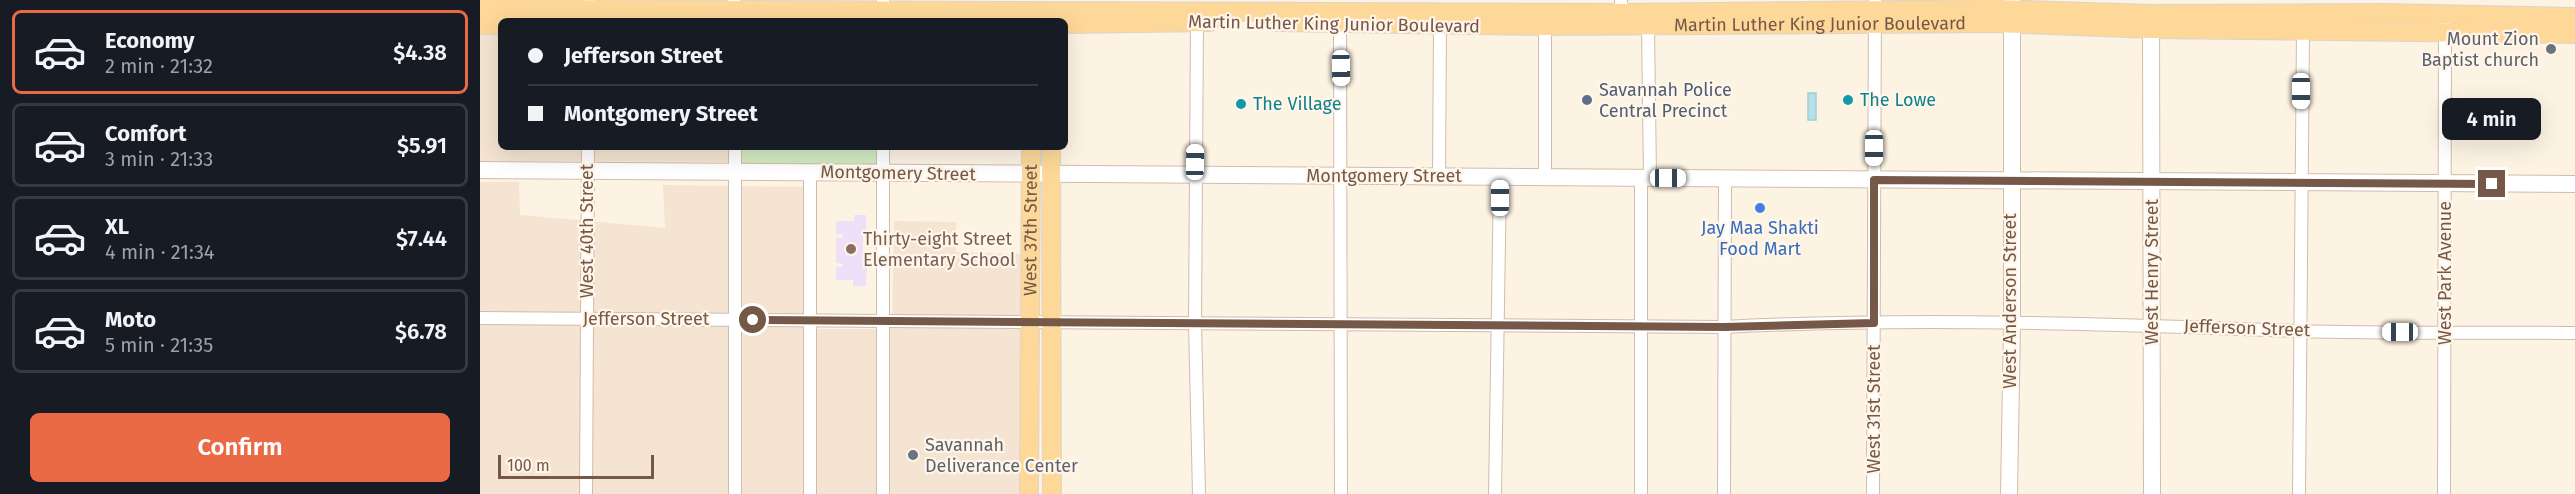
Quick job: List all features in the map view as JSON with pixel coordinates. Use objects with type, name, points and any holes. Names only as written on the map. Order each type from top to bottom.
[{"type":"main road","name":"Martin Luther King Junior Boulevard","points":[[480,9],[1539,12],[1622,6],[1760,5],[1875,12]]},
{"type":"main road","name":"Martin Luther King Junior Boulevard","points":[[2152,22],[2383,6],[2445,23],[2575,34]]},
{"type":"main road","name":"Martin Luther King Junior Boulevard","points":[[1068,24],[1197,11]]},
{"type":"main road","name":"Martin Luther King Junior Boulevard","points":[[1539,12],[1648,26],[1875,12],[2012,11],[2303,31],[2575,17]]},
{"type":"main road","name":"West Anderson Street","points":[[2009,494],[2012,323],[2010,181],[2012,11]]},
{"type":"main road","name":"West Henry Street","points":[[2152,22],[2152,494]]},
{"type":"main road","points":[[480,25],[498,25]]},
{"type":"main road","name":"West 37th Street","points":[[1029,494],[1031,150]]},
{"type":"main road","name":"West 37th Street","points":[[1051,150],[1052,494]]},
{"type":"main road","name":"Montgomery Street","points":[[480,170],[2575,184]]},
{"type":"street","points":[[1197,11],[1195,323],[1199,494]]},
{"type":"street","points":[[1341,12],[1343,324],[1341,494]]},
{"type":"street","points":[[1439,177],[1440,12]]},
{"type":"street","points":[[1539,12],[1545,177]]},
{"type":"street","name":"West 31st Street","points":[[1873,494],[1875,12]]},
{"type":"street","name":"West Park Avenue","points":[[2444,494],[2445,23]]},
{"type":"street","points":[[1641,494],[1640,326],[1648,26]]},
{"type":"street","points":[[2299,494],[2303,31]]},
{"type":"street","name":"West 40th Street","points":[[586,494],[588,150]]},
{"type":"street","points":[[735,150],[735,494]]},
{"type":"street","points":[[883,150],[883,494]]},
{"type":"street","points":[[810,172],[810,494]]},
{"type":"street","points":[[1495,494],[1500,177]]},
{"type":"street","points":[[1724,494],[1725,178]]},
{"type":"street","name":"Jefferson Street","points":[[480,318],[1724,327],[1874,323],[2012,323],[2300,331],[2575,333]]},
{"type":"shaded area","points":[[480,21],[498,21],[498,150],[728,150],[729,162],[480,161]]},
{"type":"shaded area","points":[[480,182],[519,182],[520,215],[665,228],[663,185],[806,187],[805,329],[892,329],[894,221],[956,222],[956,252],[1020,254],[1021,494],[480,494]]},
{"type":"shaded area","name":"Thirty-eight Street Elementary School","points":[[854,215],[866,215],[866,233],[863,234],[863,268],[867,268],[866,286],[853,286],[853,280],[836,280],[836,267],[842,267],[843,264],[836,263],[836,238],[843,238],[843,235],[836,234],[836,221],[854,221]]},
{"type":"green space","points":[[739,17],[881,18],[739,18]]},
{"type":"green space","points":[[740,150],[880,150],[880,170],[740,169]]},
{"type":"water","points":[[1808,93],[1816,93],[1816,120],[1808,120]]},
{"type":"place","name":"Mount Zion Baptist church","points":[[2551,49]]},
{"type":"place","name":"Savannah Police Central Precinct","points":[[1587,100]]},
{"type":"place","name":"The Lowe","points":[[1848,100]]},
{"type":"place","name":"The Village","points":[[1241,104]]},
{"type":"place","name":"Jay Maa Shakti Food Mart","points":[[1760,208]]},
{"type":"place","name":"Thirty-eight Street Elementary School","points":[[851,249]]},
{"type":"place","name":"Savannah Deliverance Center","points":[[913,455]]},
{"type":"route","points":[[753,320],[1724,327],[1797,323],[1874,323],[1874,180],[2153,180],[2492,184]]}]
